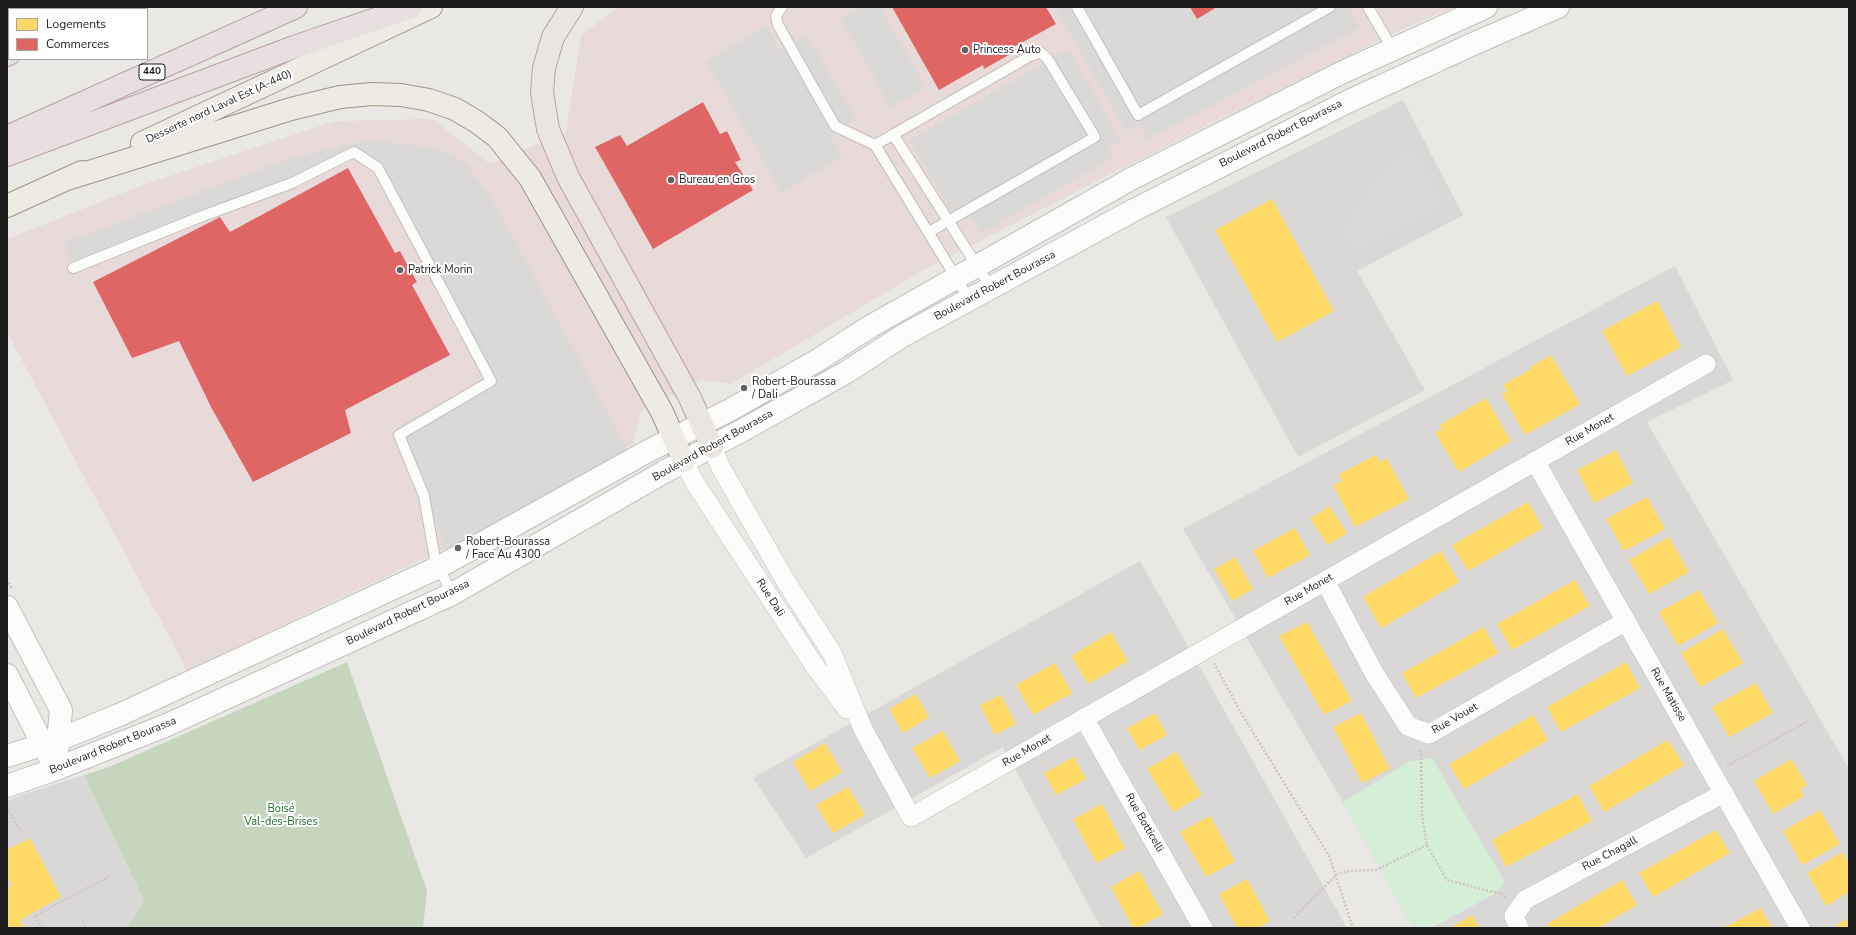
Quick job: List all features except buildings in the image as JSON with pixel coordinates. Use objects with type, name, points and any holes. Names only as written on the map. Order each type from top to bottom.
[{"type":"highway","name":"440","points":[[7,137],[296,7]]},
{"type":"highway","points":[[7,155],[294,47],[411,7]]},
{"type":"highway","points":[[572,7],[553,37],[544,68],[542,92],[548,129],[568,177],[690,398],[712,447]]},
{"type":"main road","name":"Desserte nord Laval Est (A-440)","points":[[7,206],[70,178],[431,7]]},
{"type":"main road","points":[[70,178],[285,111],[340,97],[372,94],[402,95],[429,100],[455,109],[487,129],[507,148],[526,173],[662,412],[684,461]]},
{"type":"street","points":[[7,756],[51,742],[119,715],[439,567],[791,375],[871,326],[1180,154],[1392,48],[1486,7]]},
{"type":"street","name":"Boulevard Robert Bourassa","points":[[7,786],[56,769],[167,725],[452,594],[684,461],[845,373],[904,335],[1182,185],[1347,102],[1558,7]]},
{"type":"street","name":"Rue Monet","points":[[911,817],[1706,364]]},
{"type":"street","name":"Rue Dali","points":[[712,447],[721,468],[786,580],[832,653],[863,729],[911,817]]},
{"type":"street","name":"Rue Dali","points":[[684,461],[695,483],[809,658],[863,729]]},
{"type":"street","name":"Rue Matisse","points":[[1535,461],[1800,928]]},
{"type":"street","name":"Rue Vouet","points":[[1325,581],[1374,673],[1408,726],[1429,734],[1626,621]]},
{"type":"street","points":[[7,607],[61,710],[51,742]]},
{"type":"street","points":[[7,676],[51,742],[56,769]]},
{"type":"street","name":"Rue Botticelli","points":[[1084,718],[1203,928]]},
{"type":"street","name":"Rue Chagall","points":[[1520,908],[1525,900],[1724,793]]},
{"type":"street","points":[[1519,928],[1514,916],[1520,908]]},
{"type":"lane","points":[[782,7],[776,16],[778,25],[835,126],[875,145],[969,299]]},
{"type":"lane","points":[[1077,7],[1138,115],[1330,7]]},
{"type":"lane","points":[[1368,7],[1392,48]]},
{"type":"lane","points":[[875,145],[1030,56],[1040,52],[1047,58],[1095,137],[929,232]]},
{"type":"lane","points":[[894,134],[991,288]]},
{"type":"lane","points":[[73,268],[200,217],[292,184],[354,152],[378,168],[491,381],[399,435],[424,496],[435,559],[452,594]]},
{"type":"path","points":[[1206,648],[1244,718],[1330,856],[1353,928]]},
{"type":"path","points":[[1713,774],[1808,721]]},
{"type":"path","points":[[1420,731],[1422,815],[1427,845],[1447,880],[1502,894],[1520,908]]},
{"type":"path","points":[[7,807],[21,832]]},
{"type":"path","points":[[1294,918],[1336,875],[1348,870],[1376,870],[1427,845]]},
{"type":"path","points":[[42,928],[35,916],[110,876]]},
{"type":"path","points":[[83,922],[86,928]]},
{"type":"shaded area","points":[[618,7],[1455,7],[1409,26],[1138,160],[922,271],[731,384],[701,380],[641,411],[633,444],[472,536],[187,670],[7,332],[7,239],[143,185],[335,121],[433,119],[490,164],[566,132],[581,35]]},
{"type":"shaded area","points":[[860,7],[880,7],[926,87],[891,107],[841,18]]},
{"type":"shaded area","points":[[1055,7],[1162,7],[1164,9],[1169,7],[1190,7],[1197,19],[1217,7],[1349,7],[1360,27],[1148,139],[1140,125],[1126,131]]},
{"type":"shaded area","points":[[767,25],[779,51],[807,35],[856,119],[830,136],[842,157],[781,193],[707,61]]},
{"type":"shaded area","points":[[1069,49],[1121,140],[1107,148],[1113,158],[981,233],[964,203],[951,211],[910,140]]},
{"type":"shaded area","points":[[1403,100],[1463,215],[1357,271],[1425,390],[1298,457],[1166,217]]},
{"type":"shaded area","points":[[368,141],[424,146],[452,155],[466,165],[491,197],[629,452],[449,556],[399,435],[491,381],[378,168],[354,152],[73,268],[64,243],[289,159],[340,146]]},
{"type":"shaded area","points":[[1414,147],[1440,194],[1437,209],[1353,255],[1343,235],[1357,204],[1392,157]]},
{"type":"shaded area","points":[[1675,266],[1733,380],[1647,422],[1849,769],[1849,928],[1413,928],[1343,802],[1183,529]]},
{"type":"shaded area","points":[[1140,561],[1347,928],[1101,928],[1003,747],[806,858],[753,778]]},
{"type":"shaded area","points":[[84,775],[144,901],[127,928],[7,928],[7,800]]},
{"type":"green space","name":"Boisé Val-des-Brises","points":[[347,662],[427,891],[423,928],[127,928],[144,901],[84,775],[109,767]]},
{"type":"green space","points":[[1432,758],[1505,882],[1493,895],[1431,928],[1413,928],[1343,802],[1410,761]]},
{"type":"place","name":"Princess Auto","points":[[965,50]]},
{"type":"place","name":"Bureau en Gros","points":[[671,180]]},
{"type":"place","name":"Patrick Morin","points":[[400,270]]},
{"type":"place","name":"Robert-Bourassa / Dali","points":[[744,388]]},
{"type":"place","name":"Robert-Bourassa / Face Au 4300","points":[[458,548]]}]
